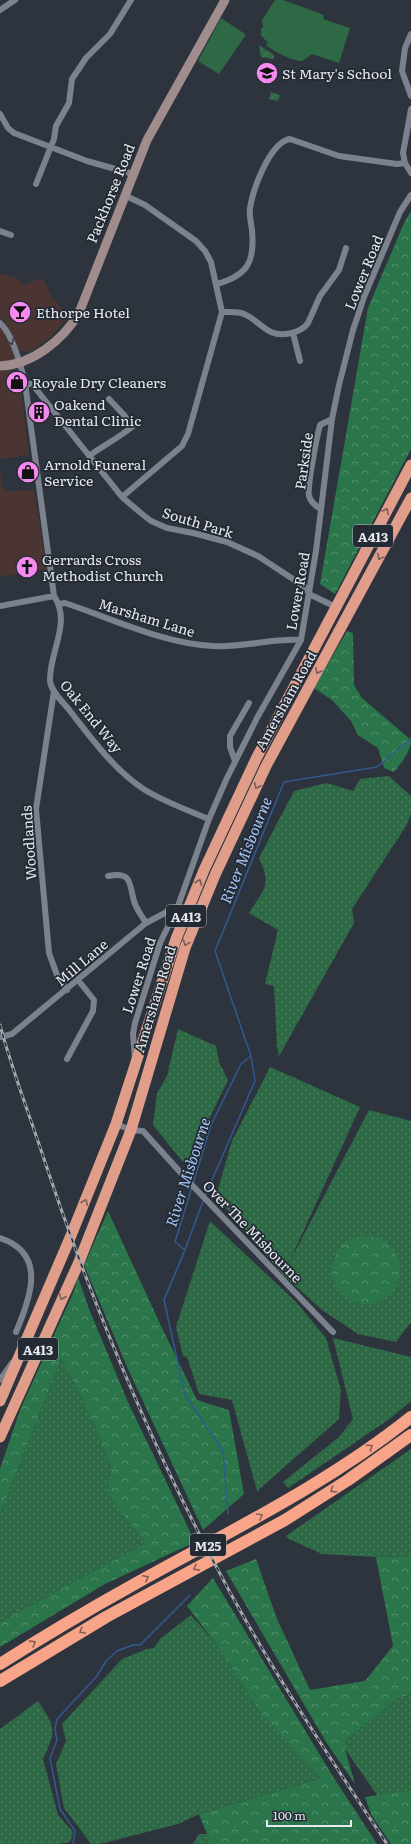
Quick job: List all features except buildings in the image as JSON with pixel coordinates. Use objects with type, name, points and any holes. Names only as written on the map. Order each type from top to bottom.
[{"type":"highway","name":"A413","points":[[0,1401],[116,1124],[176,939],[204,870],[256,759],[411,465]]},
{"type":"highway","name":"Amersham Road","points":[[0,1436],[79,1262],[131,1130],[185,948],[214,875],[266,766],[410,503]]},
{"type":"highway","name":"M25","points":[[0,1664],[63,1624],[278,1507],[342,1467],[411,1417]]},
{"type":"highway","name":"M25","points":[[0,1681],[112,1613],[291,1517],[348,1480],[411,1435]]},
{"type":"main road","name":"Packhorse Road","points":[[0,366],[20,364],[28,360],[44,350],[72,325],[79,313],[147,140],[225,0]]},
{"type":"street","points":[[0,10],[15,0]]},
{"type":"street","points":[[36,184],[56,126],[69,103],[72,79],[86,58],[110,34],[131,0]]},
{"type":"street","points":[[411,34],[405,48],[402,71],[411,96]]},
{"type":"street","points":[[411,109],[403,153],[405,163],[411,174]]},
{"type":"street","points":[[0,114],[8,128],[14,133],[87,161],[133,174]]},
{"type":"street","points":[[217,284],[239,276],[252,257],[253,243],[250,210],[258,181],[270,157],[285,141],[290,139],[339,156],[397,164],[405,163]]},
{"type":"street","name":"Lower Road","points":[[136,1066],[133,1050],[135,1023],[160,943],[178,906],[209,819],[235,761],[301,640],[321,509],[332,419],[353,330],[364,297],[400,212],[411,195]]},
{"type":"street","points":[[122,497],[182,446],[188,434],[222,312],[211,262],[205,251],[196,241],[145,205],[124,196]]},
{"type":"street","points":[[0,231],[11,235]]},
{"type":"street","points":[[222,312],[243,313],[270,332],[293,333],[305,327],[320,296],[339,270],[346,248]]},
{"type":"street","points":[[0,323],[8,334],[20,364],[25,383],[54,596],[60,604]]},
{"type":"street","points":[[293,333],[300,361]]},
{"type":"street","name":"South Park","points":[[25,383],[32,384],[122,497],[151,521],[167,528],[193,532],[227,542],[258,556],[305,587],[309,594],[336,607]]},
{"type":"street","points":[[89,456],[104,445],[113,442],[132,427],[124,415],[108,399]]},
{"type":"street","name":"Parkside","points":[[321,509],[312,503],[308,494],[316,440],[320,425],[332,419]]},
{"type":"street","points":[[0,606],[54,596]]},
{"type":"street","name":"Marsham Lane","points":[[60,604],[65,603],[163,637],[187,643],[214,646],[301,640]]},
{"type":"street","name":"Oak End Way","points":[[60,604],[60,633],[50,682],[54,691],[87,733],[122,772],[144,789],[173,804],[209,819]]},
{"type":"street","name":"Woodlands","points":[[54,691],[36,809],[49,953],[58,978],[67,990]]},
{"type":"street","points":[[235,761],[230,747],[230,736],[249,703]]},
{"type":"street","points":[[108,876],[120,874],[128,879],[134,901],[146,923]]},
{"type":"street","name":"Mill Lane","points":[[0,1037],[12,1034],[67,990],[146,923],[178,906]]},
{"type":"street","points":[[67,1059],[93,1011],[94,1000],[78,980]]},
{"type":"street","name":"Over The Misbourne","points":[[116,1124],[131,1130],[143,1131],[207,1201],[333,1332]]},
{"type":"street","points":[[0,1238],[14,1242],[27,1255],[33,1278],[26,1309],[16,1332]]},
{"type":"street","points":[[0,1380],[22,1350]]},
{"type":"shaded area","points":[[0,273],[19,279],[22,285],[43,278],[52,297],[68,316],[52,336],[28,353],[18,349],[5,321],[0,317]]},
{"type":"shaded area","points":[[0,326],[12,348],[15,359],[13,362],[0,362]]},
{"type":"shaded area","points":[[0,371],[19,372],[29,455],[0,459]]},
{"type":"shaded area","points":[[0,470],[2,487],[5,487],[6,491],[34,490],[47,569],[0,577]]},
{"type":"green space","points":[[275,0],[283,0],[324,15],[323,19],[350,28],[339,63],[312,54],[301,61],[297,61],[273,50],[266,45],[268,43],[260,34],[262,32],[260,30],[263,27],[262,20]]},
{"type":"green space","points":[[221,18],[245,34],[245,36],[219,74],[198,61]]},
{"type":"green space","points":[[259,45],[274,55],[274,59],[261,57]]},
{"type":"green space","points":[[271,92],[280,95],[278,101],[269,99]]},
{"type":"green space","points":[[411,211],[411,449],[335,594],[320,584],[368,308],[404,223]]},
{"type":"green space","points":[[347,631],[353,633],[354,685],[362,698],[411,740],[407,753],[394,772],[384,768],[378,748],[358,735],[351,721],[332,700],[314,688]]},
{"type":"green space","points":[[389,776],[411,796],[411,814],[406,826],[352,909],[354,923],[279,1056],[277,1046],[274,986],[265,984],[278,930],[249,913],[262,892],[266,881],[263,867],[259,858],[294,791],[327,783],[353,791],[360,779]]},
{"type":"green space","points":[[178,1029],[216,1046],[219,1062],[228,1080],[205,1127],[199,1157],[183,1162],[153,1125],[157,1093],[167,1076]]},
{"type":"green space","points":[[270,1067],[360,1107],[288,1265],[369,1110],[411,1121],[411,1322],[396,1342],[358,1334],[322,1310],[283,1275],[216,1196],[232,1141]]},
{"type":"green space","points":[[108,1211],[197,1400],[229,1410],[244,1494],[203,1530],[128,1369],[84,1265]]},
{"type":"green space","points":[[210,1221],[296,1302],[326,1338],[341,1390],[339,1419],[257,1491],[232,1400],[199,1394],[187,1357],[183,1356],[176,1327]]},
{"type":"green space","points":[[366,1236],[379,1238],[390,1246],[398,1257],[400,1270],[398,1283],[390,1294],[379,1302],[366,1304],[353,1302],[342,1294],[334,1283],[332,1270],[334,1257],[342,1246],[353,1238]]},
{"type":"green space","points":[[78,1277],[89,1309],[127,1400],[195,1542],[105,1584],[0,1647],[0,1622],[145,1543],[108,1494],[111,1466],[84,1401],[61,1360],[0,1514],[0,1469],[20,1410],[74,1291]]},
{"type":"green space","points":[[333,1338],[411,1357],[411,1401],[391,1418],[288,1488],[283,1482],[339,1437],[353,1419]]},
{"type":"green space","points":[[61,1360],[84,1401],[111,1466],[109,1494],[145,1543],[0,1622],[0,1514]]},
{"type":"green space","points":[[411,1449],[411,1556],[376,1557],[322,1554],[289,1539],[286,1536]]},
{"type":"green space","points":[[411,1556],[411,1694],[397,1699],[345,1741],[345,1749],[355,1784],[326,1742],[226,1571],[256,1559],[277,1619],[310,1690],[365,1681],[393,1646],[376,1557]]},
{"type":"green space","points":[[213,1578],[332,1775],[377,1844],[211,1844],[199,1814],[321,1778],[262,1715],[214,1641],[187,1606]]},
{"type":"green space","points":[[191,1615],[214,1641],[262,1715],[321,1778],[199,1814],[178,1824],[100,1844],[91,1844],[64,1808],[56,1764],[66,1741],[62,1724],[122,1659],[147,1649],[154,1648],[160,1639]]},
{"type":"green space","points":[[411,1694],[411,1827],[382,1795],[377,1795],[345,1749],[345,1741],[397,1699]]},
{"type":"green space","points":[[38,1701],[51,1723],[52,1729],[51,1741],[43,1759],[58,1815],[73,1832],[70,1842],[58,1844],[0,1844],[0,1729]]},
{"type":"green space","points":[[411,1791],[411,1844],[391,1844],[372,1816],[365,1797]]},
{"type":"green space","points":[[199,1834],[211,1834],[215,1844],[193,1844]]},
{"type":"waterway","name":"River Misbourne","points":[[205,1196],[255,1081],[251,1056],[215,951],[284,782],[377,767],[411,739]]},
{"type":"waterway","name":"River Misbourne","points":[[193,1184],[211,1125],[241,1064],[251,1056]]},
{"type":"waterway","name":"River Misbourne","points":[[185,1250],[175,1242],[192,1187]]},
{"type":"waterway","name":"River Misbourne","points":[[203,1201],[185,1250],[164,1300],[185,1395],[223,1451],[228,1514]]},
{"type":"waterway","name":"River Misbourne","points":[[73,1844],[75,1831],[60,1809],[50,1758],[57,1740],[55,1729],[57,1719],[97,1676],[106,1661],[117,1651],[133,1645],[140,1645],[190,1595]]},
{"type":"railway","points":[[0,1025],[19,1086],[80,1262],[102,1319],[150,1432],[203,1542],[250,1628],[287,1690],[387,1844]]},
{"type":"place","name":"St Mary's School","points":[[267,73]]},
{"type":"place","name":"Ethorpe Hotel","points":[[20,312]]},
{"type":"place","name":"Royale Dry Cleaners","points":[[17,382]]},
{"type":"place","name":"Oakend Dental Clinic","points":[[39,412]]},
{"type":"place","name":"Arnold Funeral Service","points":[[28,472]]},
{"type":"place","name":"Gerrards Cross Methodist Church","points":[[27,567]]}]
